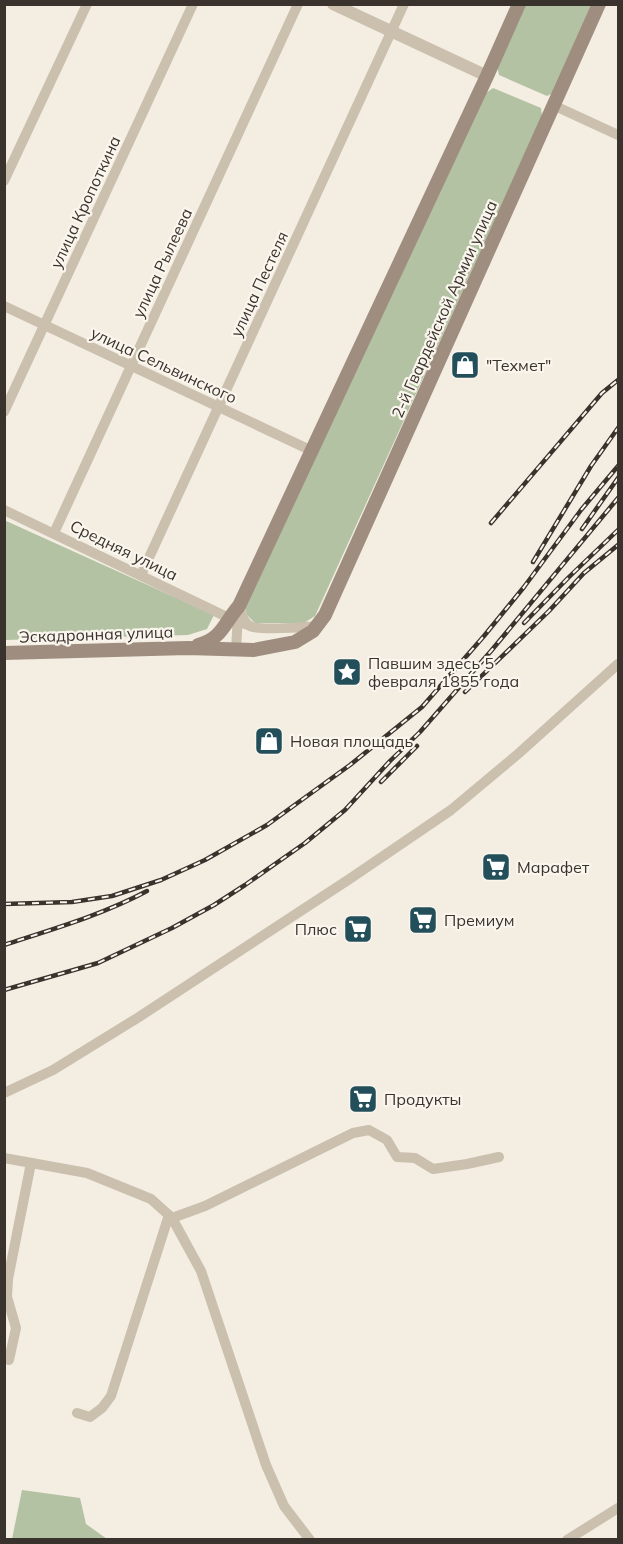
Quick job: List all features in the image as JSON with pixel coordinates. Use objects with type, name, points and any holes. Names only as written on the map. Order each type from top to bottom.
[{"type":"main road","points":[[188,648],[209,642],[238,621],[239,606],[310,450],[519,4]]},
{"type":"main road","name":"2-й Гвардейской Армии улица","points":[[318,626],[325,615],[599,4]]},
{"type":"main road","name":"Эскадронная улица","points":[[4,653],[188,648],[254,650],[295,642],[318,626]]},
{"type":"street","points":[[4,182],[87,4]]},
{"type":"street","name":"улица Кропоткина","points":[[4,412],[193,4]]},
{"type":"street","name":"улица Рылеева","points":[[54,533],[298,4]]},
{"type":"street","points":[[333,4],[487,76]]},
{"type":"street","name":"улица Пестеля","points":[[141,576],[404,4]]},
{"type":"street","points":[[553,105],[618,135]]},
{"type":"street","name":"улица Сельвинского","points":[[4,306],[310,450]]},
{"type":"street","name":"Средняя улица","points":[[4,510],[255,628],[318,626]]},
{"type":"street","points":[[236,649],[238,621],[243,619],[239,606]]},
{"type":"street","points":[[4,1093],[53,1070],[139,1017],[451,810],[518,754],[618,664]]},
{"type":"street","points":[[171,1217],[205,1206],[353,1133],[369,1130],[387,1140],[397,1157],[416,1158],[433,1169],[499,1157]]},
{"type":"street","points":[[4,1158],[87,1173],[151,1199],[171,1217],[201,1271],[266,1465],[284,1506],[310,1539]]},
{"type":"street","points":[[9,1360],[16,1328],[7,1297],[8,1279],[31,1162]]},
{"type":"street","points":[[77,1413],[90,1417],[102,1408],[111,1396],[171,1217]]},
{"type":"street","points":[[567,1539],[618,1508]]},
{"type":"green space","points":[[525,5],[593,5],[553,93],[547,96],[499,75],[497,66]]},
{"type":"green space","points":[[493,88],[541,108],[542,116],[315,616],[304,623],[255,623],[247,615],[245,608],[486,93]]},
{"type":"green space","points":[[4,520],[214,615],[207,629],[188,635],[5,640]]},
{"type":"green space","points":[[22,1490],[80,1498],[86,1524],[107,1539],[12,1539]]},
{"type":"railway","points":[[491,523],[602,393],[618,380]]},
{"type":"railway","points":[[533,562],[591,466],[618,428]]},
{"type":"railway","points":[[4,904],[72,902],[112,896],[161,880],[205,860],[267,825],[350,765],[422,707],[524,587],[581,510],[618,466]]},
{"type":"railway","points":[[582,529],[618,478]]},
{"type":"railway","points":[[4,990],[98,963],[172,928],[214,905],[305,843],[345,810],[420,732],[491,651],[618,498]]},
{"type":"railway","points":[[524,623],[618,530]]},
{"type":"railway","points":[[465,692],[549,611],[584,573],[618,545]]},
{"type":"railway","points":[[381,782],[417,746]]},
{"type":"railway","points":[[4,945],[95,914],[147,891]]},
{"type":"place","name":"\"Техмет\"","points":[[465,365]]},
{"type":"place","name":"Павшим здесь 5 февраля 1855 года","points":[[347,672]]},
{"type":"place","name":"Новая площадь","points":[[269,741]]},
{"type":"place","name":"Марафет","points":[[496,867]]},
{"type":"place","name":"Премиум","points":[[423,920]]},
{"type":"place","name":"Плюс","points":[[358,929]]},
{"type":"place","name":"Продукты","points":[[363,1099]]}]
